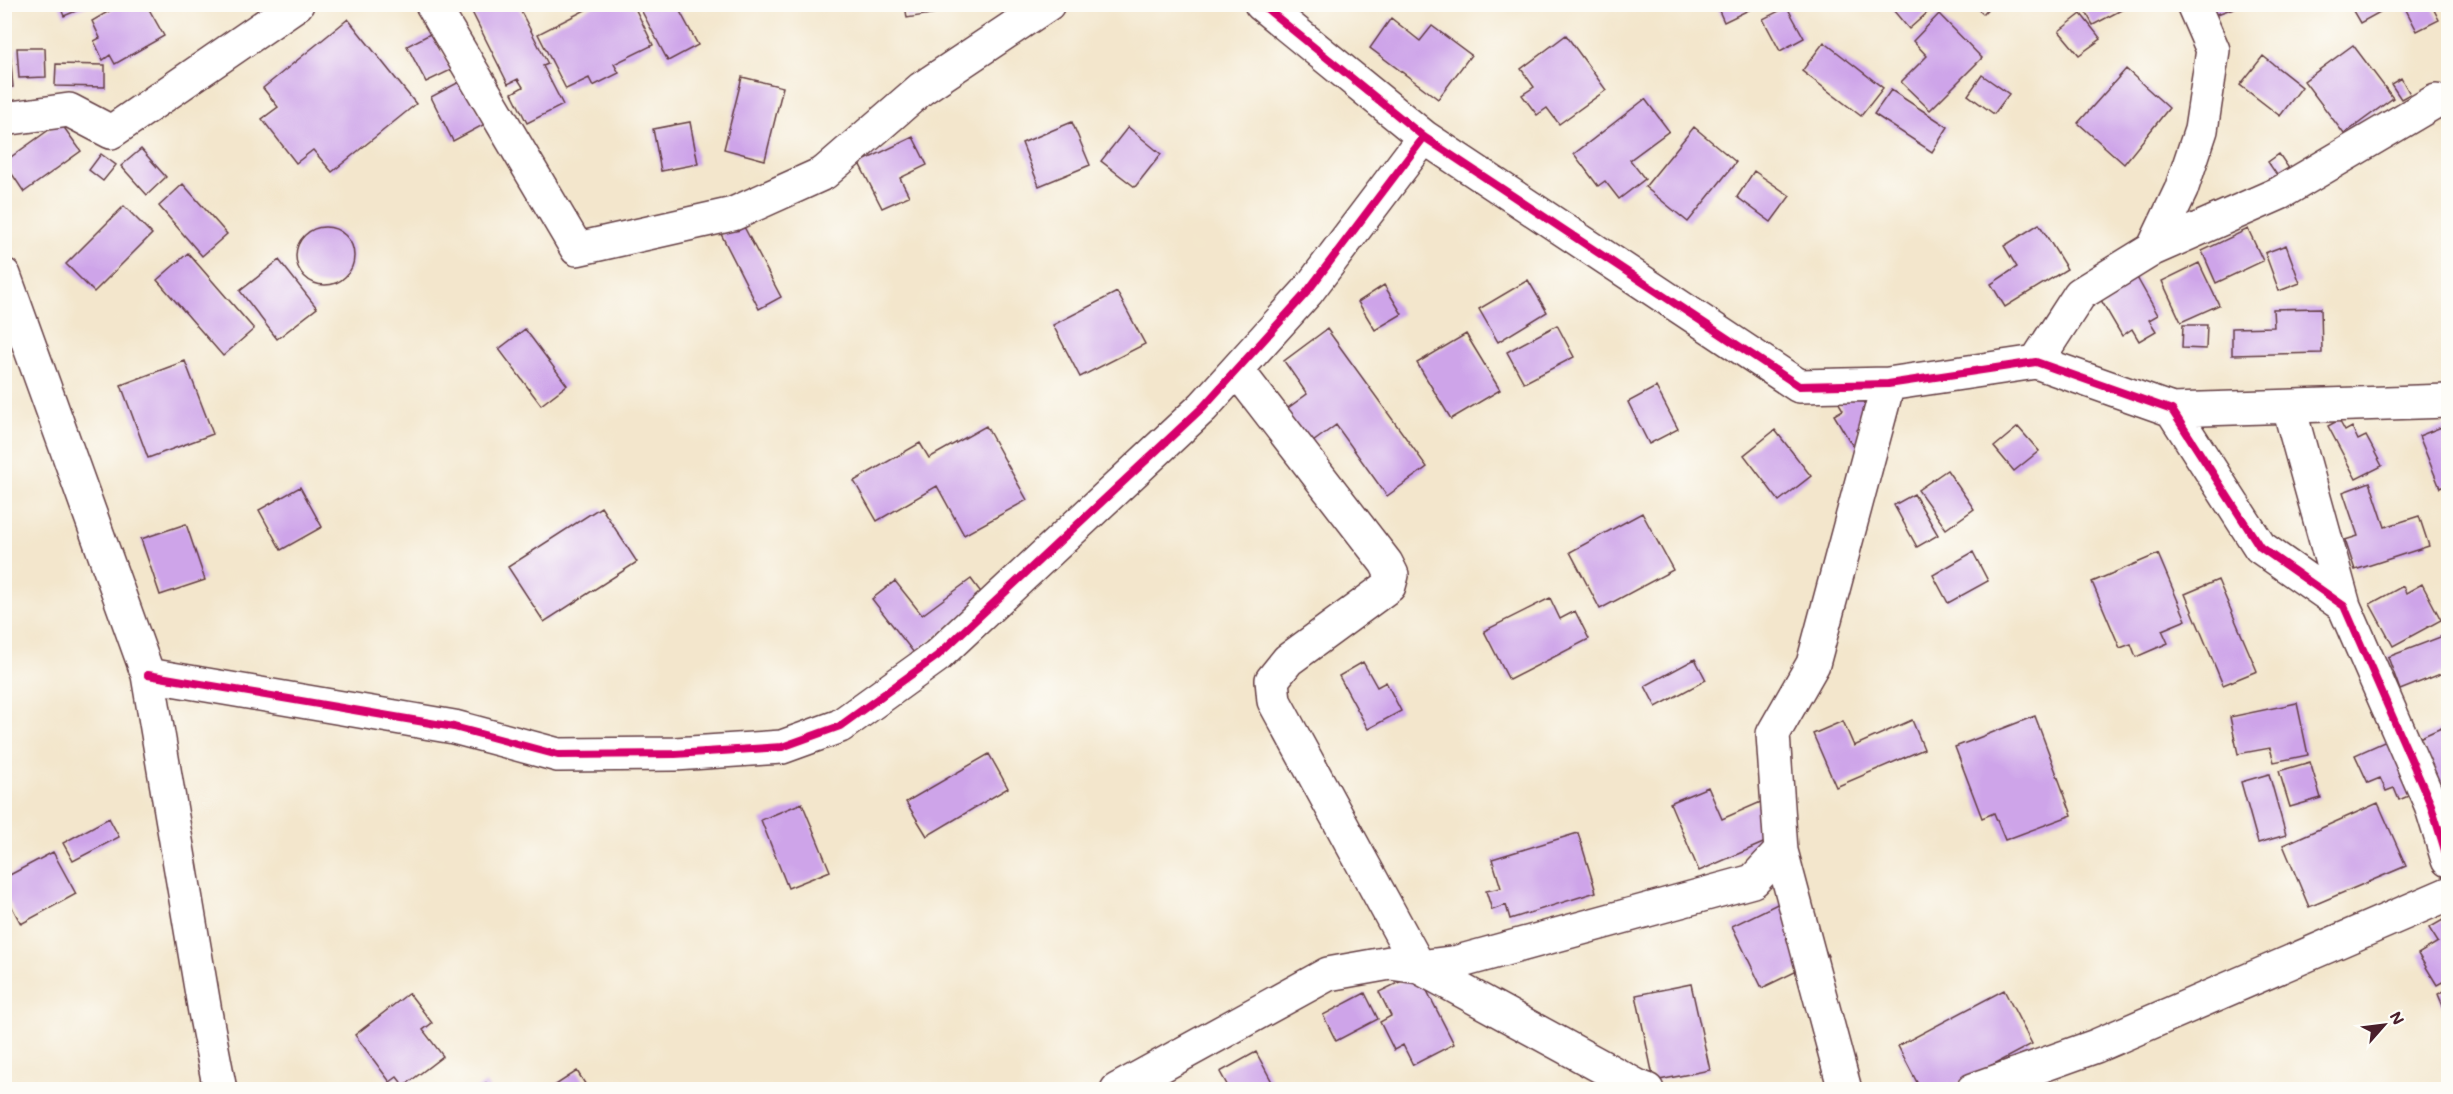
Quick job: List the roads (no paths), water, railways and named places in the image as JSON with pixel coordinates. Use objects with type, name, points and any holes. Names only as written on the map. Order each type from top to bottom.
[{"type":"street","points":[[4,119],[69,110],[111,132],[297,4]]},
{"type":"street","points":[[432,4],[577,249],[733,214],[824,173],[921,89],[1048,4]]},
{"type":"street","points":[[1261,4],[1424,137],[1799,386],[1888,384],[2036,362],[2172,410],[2289,408],[2448,401]]},
{"type":"street","points":[[2152,249],[2181,190],[2201,130],[2213,50],[2193,4]]},
{"type":"street","points":[[2036,362],[2080,294],[2152,249],[2280,193],[2436,101]]},
{"type":"street","points":[[148,675],[454,727],[558,755],[675,754],[782,747],[840,726],[937,656],[1195,416],[1307,292],[1424,137]]},
{"type":"street","points":[[4,275],[148,675],[220,1089]]},
{"type":"street","points":[[1237,370],[1386,563],[1392,575],[1389,586],[1288,660],[1272,680],[1274,701],[1419,967],[1627,1081],[1647,1089]]},
{"type":"street","points":[[1845,1089],[1781,851],[1773,734],[1813,664],[1888,384]]},
{"type":"street","points":[[2289,408],[2344,606],[2431,805],[2448,860]]},
{"type":"street","points":[[2172,410],[2260,547],[2344,606]]},
{"type":"street","points":[[1116,1089],[1328,975],[1390,963],[1419,967],[1458,962],[1753,881],[1781,851]]},
{"type":"street","points":[[1973,1089],[2096,1046],[2448,894]]}]
